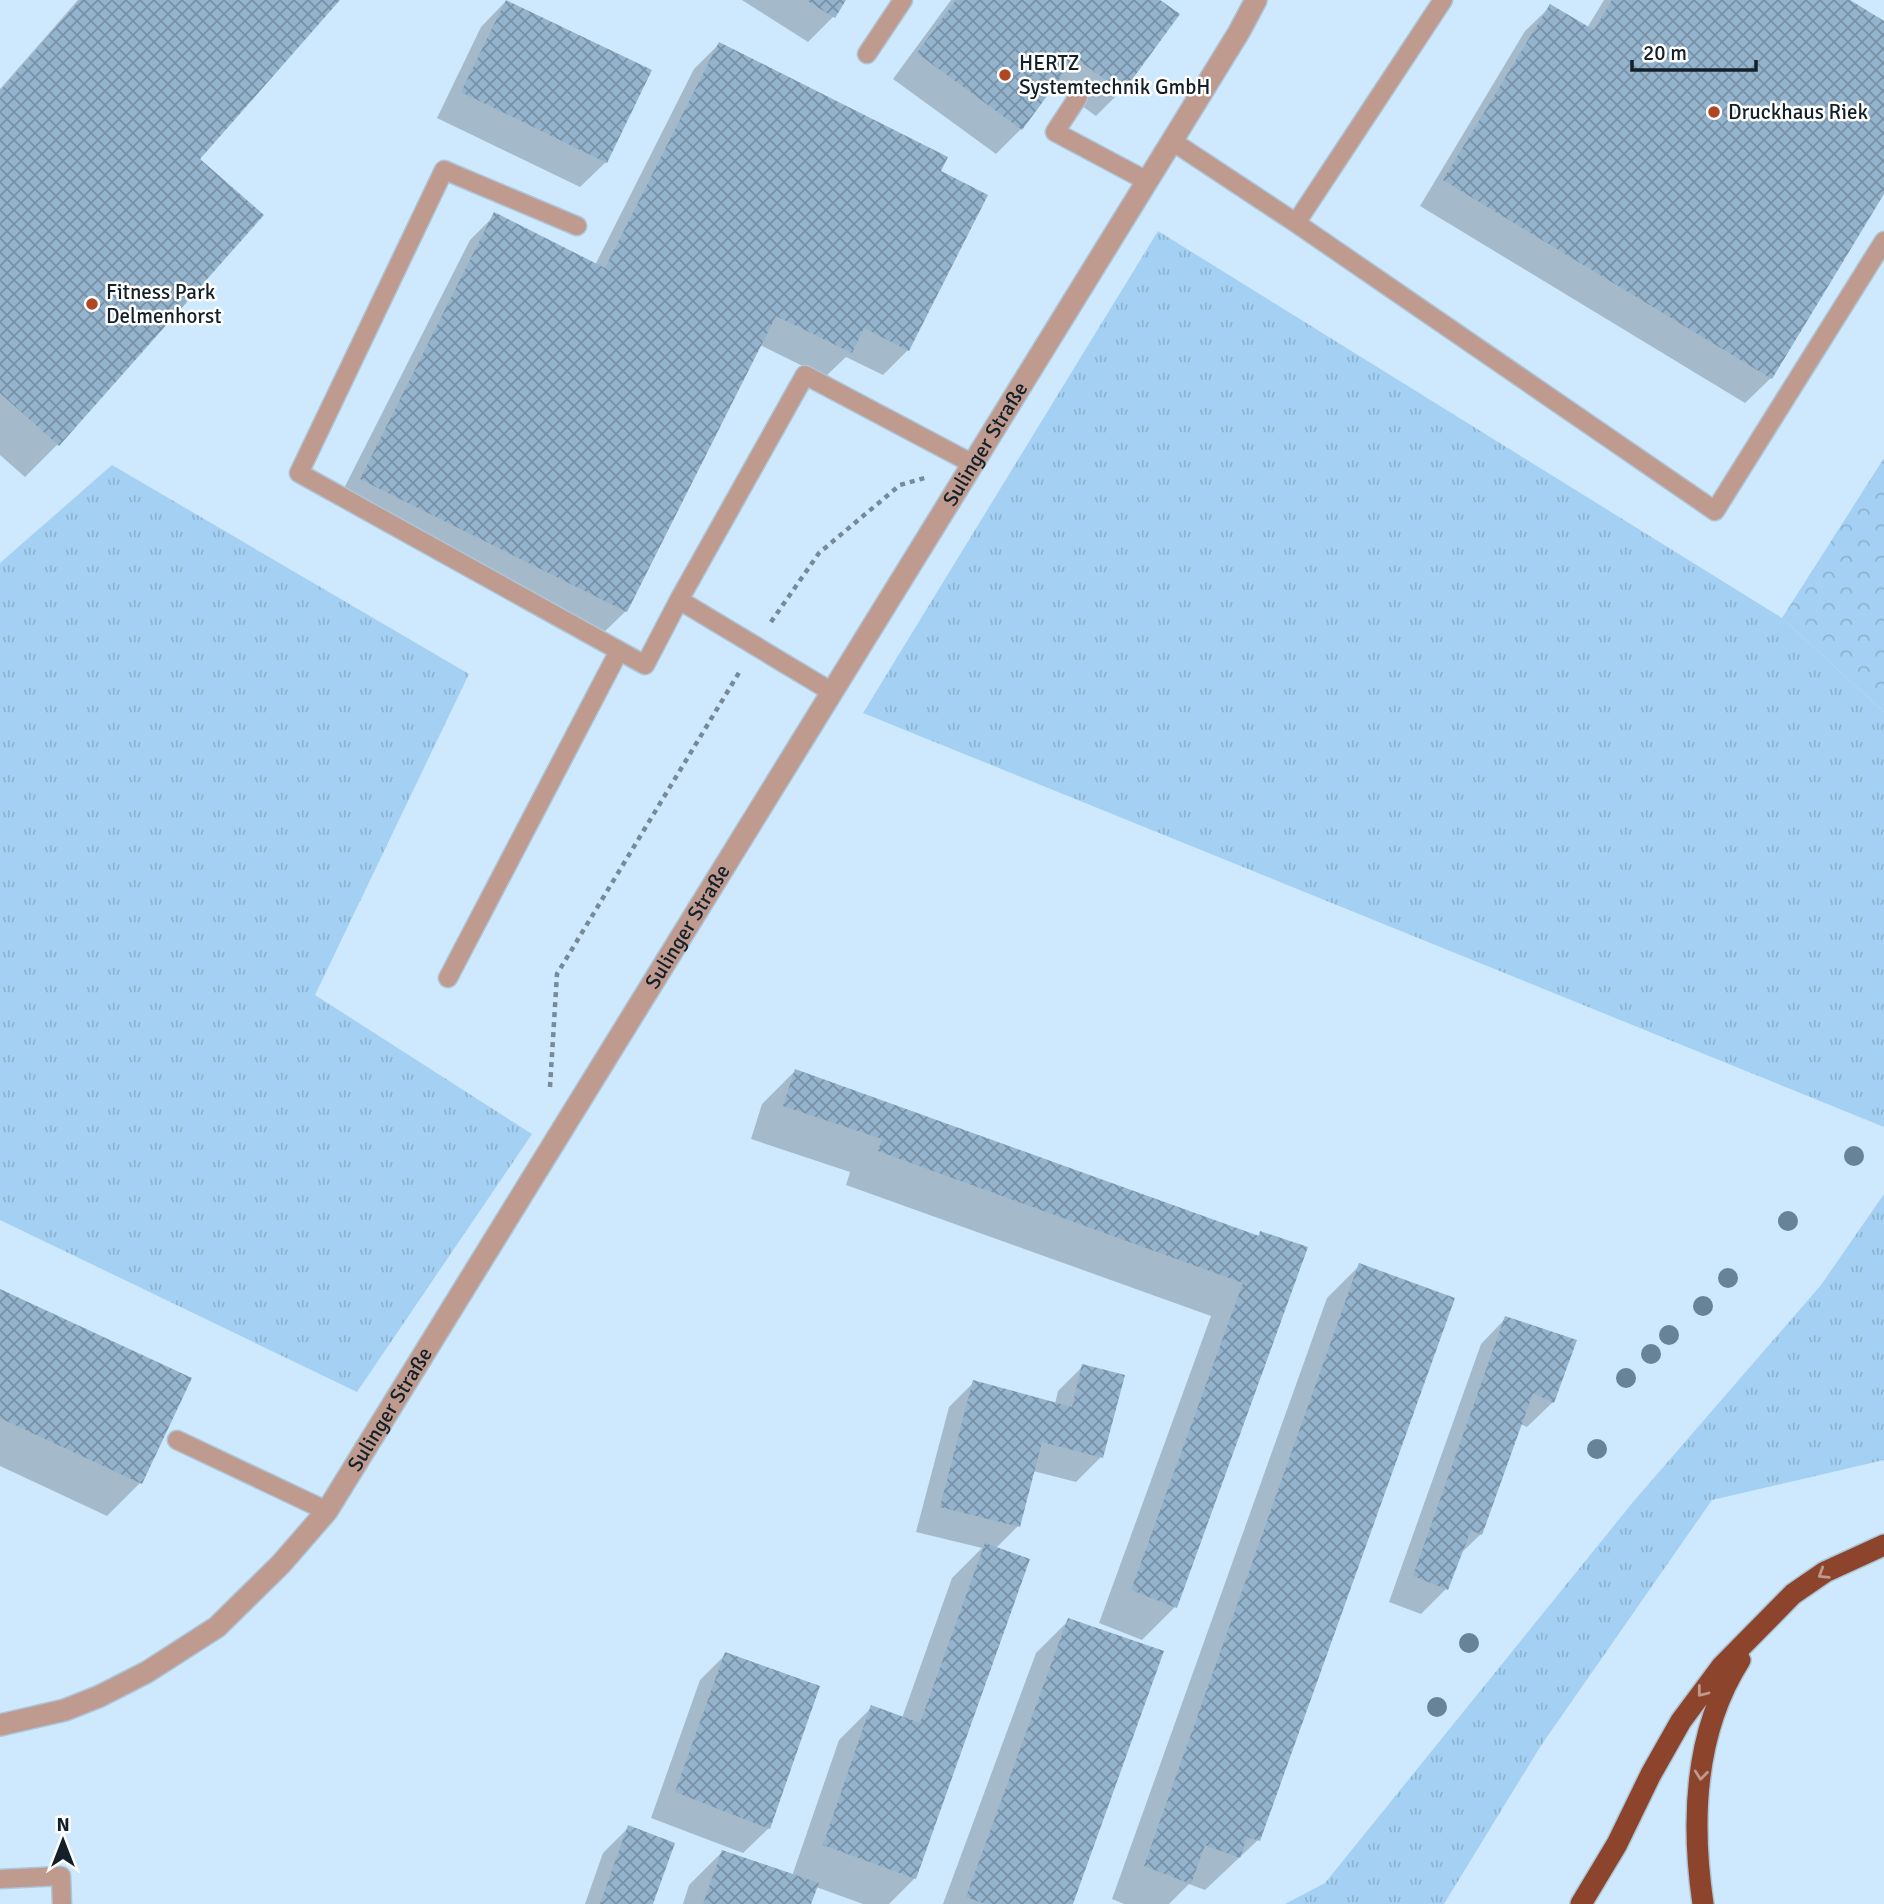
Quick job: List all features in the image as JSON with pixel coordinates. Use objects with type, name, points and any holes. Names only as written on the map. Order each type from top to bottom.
[{"type":"highway","points":[[1581,1904],[1617,1844],[1651,1774],[1681,1721],[1714,1676],[1793,1594],[1825,1572],[1884,1545]]},
{"type":"highway","points":[[1703,1904],[1697,1859],[1703,1754],[1713,1718],[1731,1674],[1763,1623]]},
{"type":"street","name":"Sulinger Straße","points":[[0,1726],[65,1710],[100,1696],[147,1672],[217,1628],[281,1564],[327,1511],[1172,141],[1256,0]]},
{"type":"lane","points":[[867,54],[903,0]]},
{"type":"lane","points":[[1296,223],[1443,0]]},
{"type":"lane","points":[[1078,97],[1055,132],[1147,181]]},
{"type":"lane","points":[[1172,141],[1715,511],[1884,241]]},
{"type":"lane","points":[[577,226],[444,170],[299,473],[645,665],[805,375],[973,464]]},
{"type":"lane","points":[[679,600],[832,692]]},
{"type":"lane","points":[[448,978],[619,651]]},
{"type":"lane","points":[[177,1440],[327,1511]]},
{"type":"lane","points":[[0,1878],[61,1876],[62,1904]]},
{"type":"path","points":[[550,1091],[557,974],[755,645],[819,553],[900,485],[973,464]]},
{"type":"green space","points":[[1158,231],[1782,618],[1884,712],[1884,1127],[863,713]]},
{"type":"green space","points":[[1884,458],[1884,712],[1782,618]]},
{"type":"green space","points":[[112,465],[469,674],[315,995],[532,1134],[357,1392],[0,1220],[0,563]]},
{"type":"green space","points":[[1884,1194],[1884,1460],[1712,1500],[1540,1747],[1444,1904],[1285,1904],[1325,1883],[1633,1502],[1821,1285]]},
{"type":"building","name":"Fitness Park Delmenhorst","points":[[80,0],[340,0],[200,159],[264,215],[59,446],[0,393],[0,91]]},
{"type":"building","points":[[506,0],[652,70],[607,163],[461,92]]},
{"type":"building","points":[[806,0],[846,0],[835,18]]},
{"type":"building","name":"HERTZ Systemtechnik GmbH","points":[[956,0],[1160,0],[1180,14],[1123,92],[1075,58],[1022,130],[917,53]]},
{"type":"building","name":"Druckhaus Riek","points":[[1612,0],[1850,0],[1884,21],[1884,194],[1772,379],[1443,180],[1550,4],[1594,30]]},
{"type":"building","points":[[719,42],[948,157],[941,171],[988,195],[909,351],[864,328],[852,353],[776,316],[627,612],[360,479],[494,212],[605,268]]},
{"type":"building","points":[[795,1069],[1259,1236],[1260,1231],[1308,1247],[1177,1608],[1131,1590],[1243,1283],[878,1151],[882,1139],[783,1106]]},
{"type":"building","points":[[1359,1263],[1455,1298],[1260,1841],[1247,1837],[1240,1858],[1205,1845],[1191,1884],[1144,1866]]},
{"type":"building","points":[[0,1289],[192,1378],[142,1484],[0,1418]]},
{"type":"building","points":[[1505,1316],[1577,1340],[1554,1403],[1533,1393],[1482,1535],[1471,1530],[1448,1590],[1413,1576]]},
{"type":"building","points":[[1082,1364],[1125,1375],[1103,1458],[1042,1442],[1020,1527],[940,1507],[973,1380],[1072,1407]]},
{"type":"building","points":[[985,1543],[1030,1559],[916,1879],[823,1845],[871,1705],[920,1723]]},
{"type":"building","points":[[1068,1618],[1164,1651],[1073,1904],[985,1904],[966,1897]]},
{"type":"building","points":[[725,1652],[820,1686],[770,1829],[675,1792]]},
{"type":"building","points":[[628,1825],[675,1843],[653,1904],[600,1904]]},
{"type":"building","points":[[722,1850],[819,1883],[811,1904],[703,1904]]},
{"type":"place","name":"HERTZ Systemtechnik GmbH","points":[[1005,75]]},
{"type":"place","name":"Druckhaus Riek","points":[[1714,112]]},
{"type":"place","name":"Fitness Park Delmenhorst","points":[[92,304]]}]
